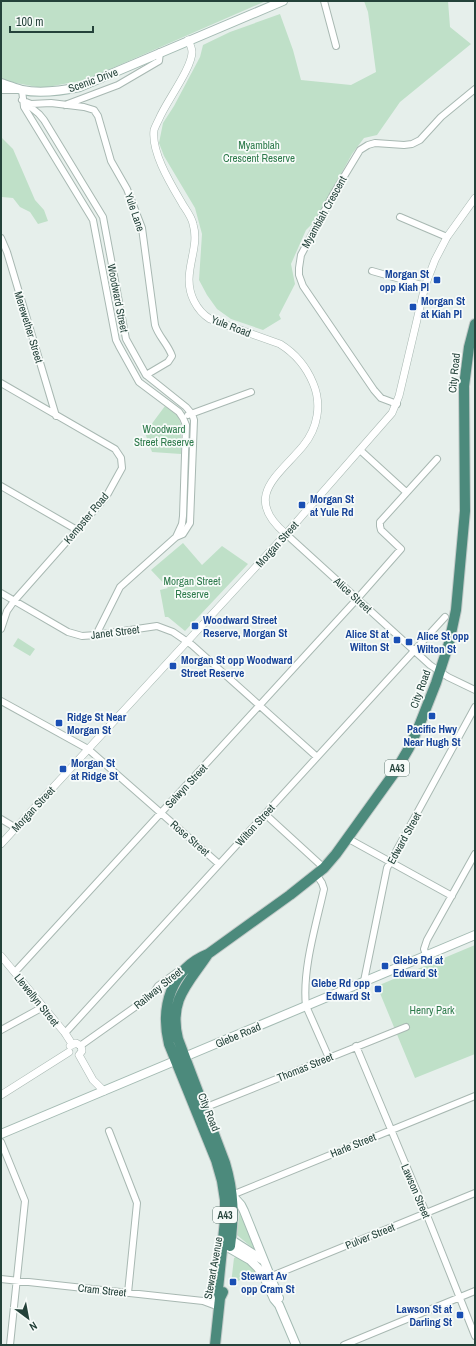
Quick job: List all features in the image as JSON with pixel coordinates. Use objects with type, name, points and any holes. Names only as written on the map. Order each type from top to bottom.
[{"type":"highway","name":"City Road","points":[[180,1059],[175,1021],[177,1005],[189,978],[208,954],[320,871],[347,838],[395,772],[409,748],[419,726],[452,632],[458,599],[466,511],[464,386],[469,347],[475,324]]},
{"type":"highway","name":"City Road","points":[[208,954],[197,958],[178,978],[171,991],[165,1014],[167,1034],[180,1059],[219,1171],[225,1200],[228,1243]]},
{"type":"highway","name":"A43","points":[[180,1059],[204,1108],[225,1163],[232,1195]]},
{"type":"highway","name":"Stewart Avenue","points":[[215,1345],[219,1302],[224,1290],[228,1243],[232,1221],[232,1195]]},
{"type":"main road","name":"Scenic Drive","points":[[1,83],[22,90],[45,92],[61,91],[80,87],[283,1]]},
{"type":"main road","name":"Glebe Road","points":[[1,1134],[475,935]]},
{"type":"main road","points":[[232,1195],[244,1211],[264,1261],[274,1299],[279,1305],[296,1345]]},
{"type":"main road","points":[[228,1243],[264,1261]]},
{"type":"main road","points":[[228,1243],[250,1260],[268,1278]]},
{"type":"street","points":[[324,1],[336,46]]},
{"type":"street","name":"Yule Road","points":[[188,40],[192,53],[189,65],[154,130],[154,147],[168,178],[193,224],[195,240],[189,273],[190,293],[202,314],[210,319],[280,344],[290,350],[298,357],[309,374],[317,396],[317,416],[309,437],[304,445],[279,471],[268,487],[266,493],[268,514],[273,522],[286,534]]},
{"type":"street","name":"Scenic Drive","points":[[65,105],[118,85],[132,78],[158,61],[160,52]]},
{"type":"street","name":"Myamblah Crescent","points":[[397,404],[381,398],[374,390],[303,286],[298,268],[301,255],[334,193],[360,150],[374,142],[404,146],[420,140],[441,117],[475,89]]},
{"type":"street","name":"Scenic Drive","points":[[1,90],[22,90]]},
{"type":"street","name":"Woodward Street","points":[[22,90],[24,107],[93,220],[116,340],[139,382],[179,412],[183,418]]},
{"type":"street","name":"Woodward Street","points":[[22,100],[44,120],[103,217],[125,335],[146,375],[186,407],[192,414]]},
{"type":"street","name":"Yule Lane","points":[[22,100],[31,104],[65,105],[94,110],[98,116],[111,161],[127,189],[142,228],[156,330],[170,350],[172,356],[168,362],[146,375]]},
{"type":"street","name":"Morgan Street","points":[[1,844],[286,534],[392,413],[397,404],[425,286],[435,260],[447,237],[475,198]]},
{"type":"street","points":[[400,217],[447,237]]},
{"type":"street","name":"Merewether Street","points":[[1,238],[56,416]]},
{"type":"street","points":[[372,271],[425,286]]},
{"type":"street","name":"Kempster Road","points":[[1,383],[115,449],[121,458],[122,468],[106,497],[14,601],[7,611],[1,629]]},
{"type":"street","points":[[176,537],[182,524],[183,516],[186,425],[183,418],[251,392]]},
{"type":"street","points":[[96,635],[120,587],[176,537],[183,534],[190,523],[192,510],[194,420],[192,414]]},
{"type":"street","points":[[360,450],[406,492],[437,459]]},
{"type":"street","points":[[1,486],[76,530]]},
{"type":"street","name":"Selwyn Street","points":[[15,972],[260,706],[401,549],[381,530],[380,522],[406,492]]},
{"type":"street","name":"Alice Street","points":[[286,534],[430,665],[475,690]]},
{"type":"street","name":"Janet Street","points":[[1,593],[68,632],[82,636],[157,626],[173,632],[187,641],[316,757]]},
{"type":"street","name":"Wilton Street","points":[[65,1033],[316,757],[446,617]]},
{"type":"street","name":"Rose Street","points":[[1,701],[88,749],[219,864]]},
{"type":"street","name":"Edward Street","points":[[364,982],[387,868],[475,706]]},
{"type":"street","points":[[265,814],[320,871],[324,889],[306,973],[305,988],[306,1006],[329,1058]]},
{"type":"street","points":[[1,819],[16,828]]},
{"type":"street","points":[[347,838],[452,896]]},
{"type":"street","points":[[426,955],[424,949],[428,940],[475,854]]},
{"type":"street","name":"Llewellyn Street","points":[[1,956],[65,1033],[72,1044]]},
{"type":"street","name":"Railway Street","points":[[80,1046],[152,995],[158,986],[197,958]]},
{"type":"street","points":[[1,1030],[43,1006]]},
{"type":"street","name":"Thomas Street","points":[[204,1108],[406,1027]]},
{"type":"street","points":[[1,1095],[69,1052],[69,1048],[72,1044],[77,1044],[80,1046],[82,1052],[79,1056]]},
{"type":"street","name":"Lawson Street","points":[[356,1046],[426,1213],[475,1336]]},
{"type":"street","points":[[69,1052],[73,1056],[79,1056]]},
{"type":"street","points":[[79,1056],[93,1080],[104,1091]]},
{"type":"street","name":"Harle Street","points":[[232,1195],[475,1096]]},
{"type":"street","points":[[109,1131],[137,1203],[128,1292]]},
{"type":"street","points":[[2,1144],[25,1201],[18,1280],[10,1345]]},
{"type":"street","name":"Pulver Street","points":[[268,1278],[475,1193]]},
{"type":"street","name":"Cram Street","points":[[1,1279],[219,1302]]},
{"type":"street","points":[[344,1345],[475,1291]]},
{"type":"green space","points":[[1,1],[266,1],[85,80],[42,88],[6,81],[1,78]]},
{"type":"green space","name":"Myamblah Crescent Reserve","points":[[364,1],[448,1],[450,27],[471,44],[400,102],[377,135],[364,138],[352,154],[315,221],[306,230],[291,264],[295,284],[279,315],[281,319],[263,330],[231,319],[217,309],[199,280],[202,234],[195,208],[164,156],[159,143],[163,123],[174,106],[200,57],[203,45],[230,32],[280,14],[293,50],[301,80],[351,85],[376,72],[368,12]]},
{"type":"green space","points":[[1,137],[13,149],[35,200],[44,210],[48,221],[38,224],[30,212],[20,207],[13,198],[1,196]]},
{"type":"green space","name":"Woodward Street Reserve","points":[[165,406],[178,416],[181,424],[181,454],[152,452],[145,433]]},
{"type":"green space","name":"Morgan Street Reserve","points":[[183,543],[202,565],[222,546],[248,564],[185,631],[168,617],[165,617],[160,590],[168,588],[151,570]]},
{"type":"green space","points":[[18,638],[35,649],[30,656],[13,646]]},
{"type":"green space","name":"Henry Park","points":[[475,945],[475,1054],[415,1078],[377,986]]},
{"type":"green space","points":[[240,1207],[248,1226],[256,1251],[237,1235]]},
{"type":"green space","points":[[239,1255],[258,1272],[231,1284],[234,1258]]},
{"type":"place","name":"Morgan St opp Kiah Pl","points":[[437,280]]},
{"type":"place","name":"Morgan St at Kiah Pl","points":[[413,307]]},
{"type":"place","name":"Morgan St at Yule Rd","points":[[302,505]]},
{"type":"place","name":"Woodward Street Reserve, Morgan St","points":[[195,626]]},
{"type":"place","name":"Alice St at Wilton St","points":[[397,640]]},
{"type":"place","name":"Alice St opp Wilton St","points":[[409,642]]},
{"type":"place","name":"Morgan St opp Woodward Street Reserve","points":[[173,666]]},
{"type":"place","name":"Pacific Hwy Near Hugh St","points":[[432,716]]},
{"type":"place","name":"Ridge St Near Morgan St","points":[[59,723]]},
{"type":"place","name":"Morgan St at Ridge St","points":[[63,769]]},
{"type":"place","name":"Glebe Rd at Edward St","points":[[385,966]]},
{"type":"place","name":"Glebe Rd opp Edward St","points":[[378,989]]},
{"type":"place","name":"Stewart Av opp Cram St","points":[[233,1282]]},
{"type":"place","name":"Lawson St at Darling St","points":[[460,1315]]}]
